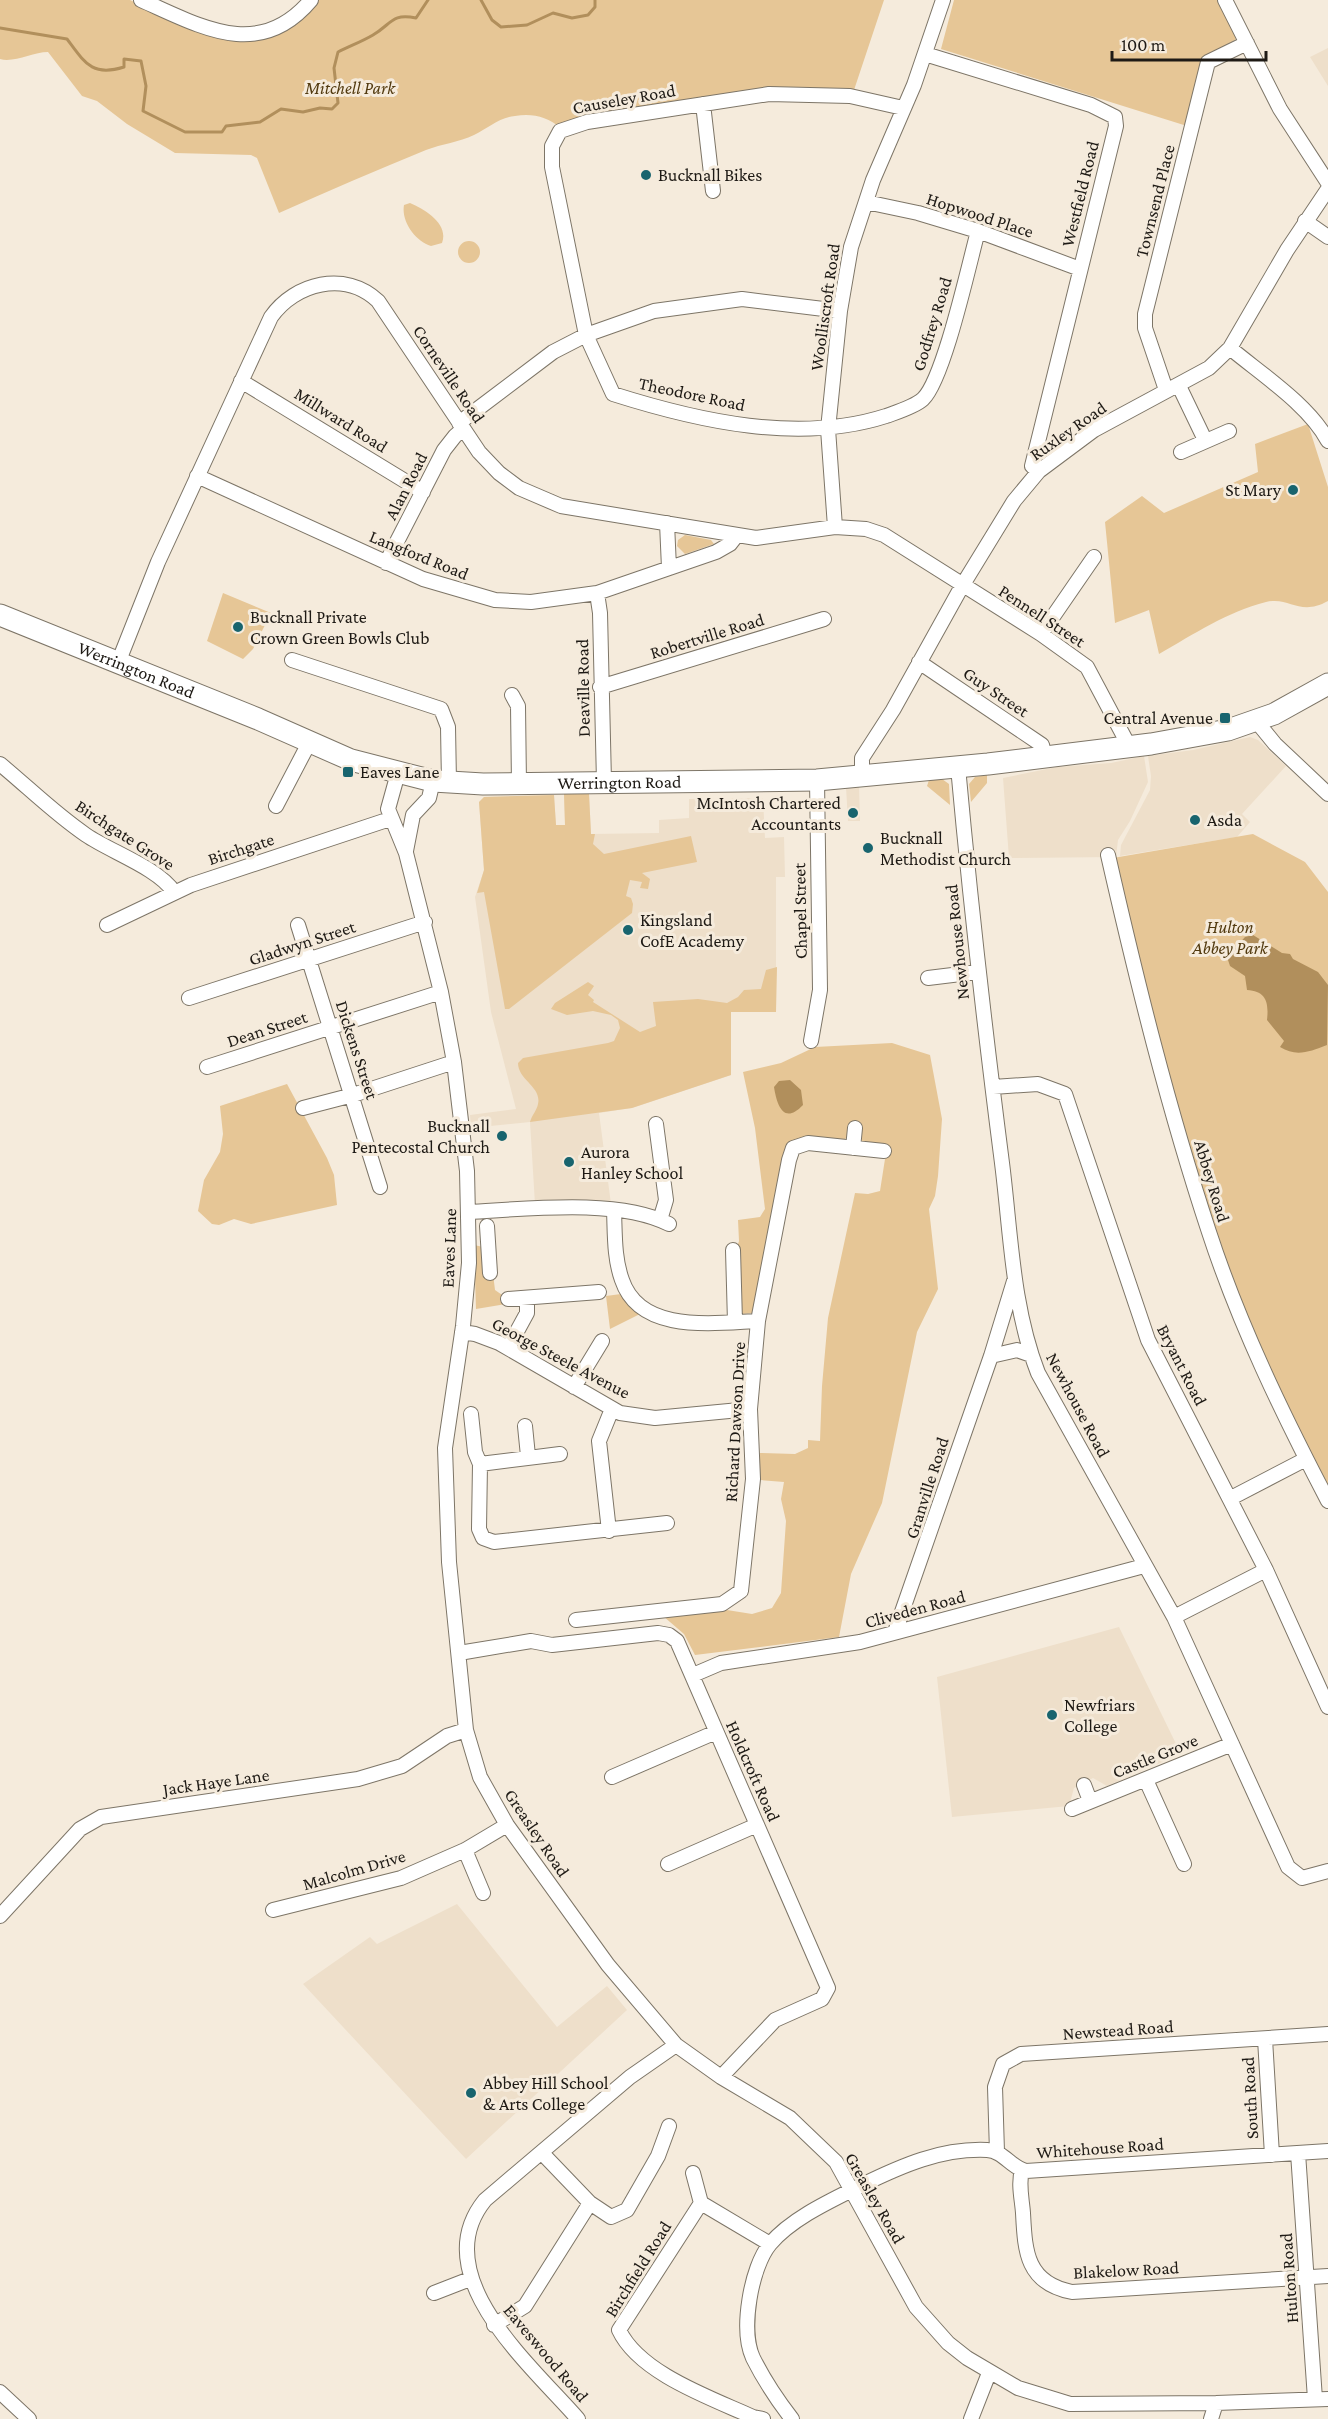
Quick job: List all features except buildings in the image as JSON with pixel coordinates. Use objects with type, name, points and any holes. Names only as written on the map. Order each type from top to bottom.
[{"type":"highway","name":"Werrington Road","points":[[0,615],[258,719],[351,760],[398,773],[441,781],[519,784],[817,780],[958,767],[1217,733],[1257,722],[1328,684]]},
{"type":"street","points":[[141,0],[214,32],[231,34],[266,31],[281,27],[311,0]]},
{"type":"street","name":"Woolliscroft Road","points":[[835,527],[828,429],[840,311],[851,247],[866,202],[926,54],[943,0]]},
{"type":"street","points":[[1225,0],[1280,109],[1328,183]]},
{"type":"street","name":"Townsend Place","points":[[1205,440],[1173,388],[1145,328],[1145,314],[1208,62],[1247,43]]},
{"type":"street","name":"Westfield Road","points":[[926,54],[1091,105],[1114,117],[1116,126],[1032,466],[1039,471]]},
{"type":"street","name":"Causeley Road","points":[[586,335],[552,167],[552,146],[560,132],[570,126],[769,94],[815,93],[850,96],[903,108]]},
{"type":"street","points":[[703,104],[713,190]]},
{"type":"street","name":"Ruxley Road","points":[[862,777],[862,758],[893,711],[962,586],[1014,501],[1039,471],[1094,430],[1209,368],[1230,348],[1305,221],[1328,189]]},
{"type":"street","name":"Hopwood Place","points":[[866,202],[918,213],[978,231],[1080,269]]},
{"type":"street","points":[[1305,221],[1328,237]]},
{"type":"street","name":"Godfrey Road","points":[[828,429],[869,422],[898,412],[923,399],[941,368],[978,231]]},
{"type":"street","name":"Corneville Road","points":[[118,663],[136,615],[197,476],[271,317],[284,301],[300,291],[318,285],[343,284],[363,290],[378,301],[461,426],[492,466],[519,488],[534,496],[561,506],[758,538],[835,527],[866,529],[884,535],[962,586]]},
{"type":"street","name":"Alan Road","points":[[386,563],[450,442],[461,426],[553,352],[586,335],[654,311],[742,299],[840,311]]},
{"type":"street","name":"Theodore Road","points":[[586,335],[614,394],[656,408],[749,425],[828,429]]},
{"type":"street","points":[[1230,348],[1286,394],[1323,431],[1328,441]]},
{"type":"street","name":"Millward Road","points":[[241,381],[423,492]]},
{"type":"street","points":[[1181,452],[1228,431]]},
{"type":"street","name":"Langford Road","points":[[197,476],[437,585],[495,600],[531,602],[597,593],[723,549],[737,535]]},
{"type":"street","points":[[668,524],[669,568]]},
{"type":"street","points":[[1041,634],[1094,557]]},
{"type":"street","name":"Pennell Street","points":[[962,586],[1041,634],[1087,667],[1129,746]]},
{"type":"street","name":"Deaville Road","points":[[597,593],[600,613],[604,782]]},
{"type":"street","name":"Robertville Road","points":[[600,687],[824,619]]},
{"type":"street","points":[[292,660],[441,709],[448,727],[441,781]]},
{"type":"street","name":"Guy Street","points":[[919,662],[1042,746],[1045,757]]},
{"type":"street","points":[[512,695],[518,706],[519,784]]},
{"type":"street","points":[[1257,722],[1275,744],[1328,794]]},
{"type":"street","points":[[276,806],[309,743]]},
{"type":"street","name":"Birchgate Grove","points":[[0,764],[83,833],[109,850],[163,878],[174,892]]},
{"type":"street","name":"Newhouse Road","points":[[958,767],[977,972],[1015,1278],[1022,1324],[1031,1355],[1038,1373],[1174,1617],[1288,1867],[1302,1878],[1328,1871]]},
{"type":"street","name":"Eaves Lane","points":[[398,773],[389,798],[390,819],[406,853],[441,992],[454,1062],[469,1212],[462,1329],[445,1448],[449,1562],[459,1653]]},
{"type":"street","name":"Chapel Street","points":[[811,1041],[820,990],[817,780]]},
{"type":"street","name":"Eaves Lane","points":[[406,853],[413,815],[441,781]]},
{"type":"street","name":"Birchgate","points":[[107,925],[174,892],[390,819]]},
{"type":"street","name":"Abbey Road","points":[[1108,855],[1156,1059],[1209,1233],[1252,1342],[1328,1501]]},
{"type":"street","name":"Gladwyn Street","points":[[189,998],[425,922]]},
{"type":"street","name":"Dickens Street","points":[[298,925],[380,1187]]},
{"type":"street","points":[[928,978],[977,972]]},
{"type":"street","name":"Dean Street","points":[[207,1067],[441,992]]},
{"type":"street","points":[[303,1108],[353,1095],[454,1062]]},
{"type":"street","name":"Bryant Road","points":[[993,1087],[1038,1084],[1065,1094],[1148,1340],[1231,1498],[1328,1707]]},
{"type":"street","points":[[469,1212],[547,1208],[614,1211],[665,1222],[666,1200],[656,1124]]},
{"type":"street","points":[[853,1148],[855,1128]]},
{"type":"street","name":"Richard Dawson Drive","points":[[576,1620],[722,1604],[741,1592],[753,1479],[750,1409],[758,1321],[789,1160],[794,1148],[808,1143],[884,1151]]},
{"type":"street","points":[[614,1211],[620,1273],[628,1293],[640,1307],[675,1322],[758,1321]]},
{"type":"street","points":[[469,1239],[488,1233],[490,1273]]},
{"type":"street","points":[[733,1251],[735,1322]]},
{"type":"street","name":"Granville Road","points":[[896,1632],[991,1356],[1015,1278]]},
{"type":"street","points":[[508,1299],[527,1298],[583,1287],[599,1292]]},
{"type":"street","points":[[508,1348],[527,1313],[527,1298]]},
{"type":"street","name":"George Steele Avenue","points":[[462,1329],[508,1348],[620,1413],[655,1418],[750,1409]]},
{"type":"street","points":[[574,1387],[602,1341]]},
{"type":"street","points":[[991,1356],[1017,1350],[1031,1355]]},
{"type":"street","points":[[609,1531],[599,1441],[612,1408]]},
{"type":"street","points":[[471,1414],[475,1452],[480,1464],[479,1529],[483,1538],[494,1542],[667,1523]]},
{"type":"street","points":[[525,1426],[528,1456]]},
{"type":"street","points":[[480,1464],[528,1456],[560,1454]]},
{"type":"street","points":[[1231,1498],[1306,1459]]},
{"type":"street","name":"Cliveden Road","points":[[693,1674],[721,1663],[861,1642],[1144,1566]]},
{"type":"street","points":[[1174,1617],[1266,1570]]},
{"type":"street","name":"Holdcroft Road","points":[[459,1653],[531,1641],[552,1645],[658,1633],[669,1635],[677,1641],[828,1988],[822,1999],[775,2020],[721,2078]]},
{"type":"street","name":"Greasley Road","points":[[459,1653],[466,1730],[480,1777],[507,1825],[608,1965],[676,2045],[721,2078],[790,2118],[836,2162],[924,2318],[948,2343],[989,2373],[1018,2388],[1070,2404],[1216,2403],[1322,2399]]},
{"type":"street","name":"Jack Haye Lane","points":[[0,1916],[80,1829],[101,1817],[358,1779],[402,1766],[447,1736],[466,1730]]},
{"type":"street","points":[[612,1777],[716,1732]]},
{"type":"street","name":"Castle Grove","points":[[1072,1809],[1232,1744]]},
{"type":"street","points":[[1146,1780],[1184,1864]]},
{"type":"street","points":[[1084,1785],[1090,1801]]},
{"type":"street","name":"Malcolm Drive","points":[[273,1910],[401,1878],[465,1850],[507,1825]]},
{"type":"street","points":[[668,1864],[757,1825]]},
{"type":"street","points":[[465,1850],[483,1893]]},
{"type":"street","name":"Newstead Road","points":[[997,2152],[995,2087],[1003,2064],[1021,2054],[1328,2034]]},
{"type":"street","name":"South Road","points":[[1265,2039],[1272,2155]]},
{"type":"street","name":"Eaveswood Road","points":[[578,2419],[494,2325],[470,2279],[467,2233],[472,2216],[485,2200],[630,2077],[676,2045]]},
{"type":"street","points":[[542,2153],[590,2203],[611,2217],[627,2210],[658,2156],[669,2126]]},
{"type":"street","points":[[784,2417],[752,2356],[748,2324],[756,2271],[770,2244],[800,2220],[852,2190],[905,2164],[932,2156],[987,2150],[997,2152]]},
{"type":"street","name":"Whitehouse Road","points":[[997,2152],[1022,2170],[1328,2151]]},
{"type":"street","name":"Hulton Road","points":[[1298,2153],[1308,2277],[1322,2399]]},
{"type":"street","name":"Blakelow Road","points":[[1022,2170],[1021,2189],[1029,2260],[1041,2278],[1061,2290],[1072,2292],[1328,2276]]},
{"type":"street","points":[[693,2173],[701,2203],[770,2244]]},
{"type":"street","points":[[494,2325],[525,2306],[590,2203]]},
{"type":"street","name":"Birchfield Road","points":[[701,2203],[620,2330],[626,2344],[670,2378],[753,2417],[763,2419]]},
{"type":"street","points":[[434,2293],[470,2279]]},
{"type":"street","points":[[971,2419],[989,2373]]},
{"type":"street","points":[[0,2392],[29,2419]]},
{"type":"street","points":[[1211,2419],[1216,2403]]},
{"type":"street","points":[[1092,2419],[1097,2405]]},
{"type":"shaded area","points":[[1328,48],[1328,86],[1310,57]]},
{"type":"shaded area","points":[[1250,737],[1258,740],[1286,766],[1242,814],[1250,822],[1237,837],[1120,856],[1121,845],[1150,790],[1151,776],[1148,756],[1193,750]]},
{"type":"shaded area","points":[[1144,756],[1148,782],[1130,821],[1118,840],[1116,857],[1009,858],[1003,778],[1057,767],[1111,763]]},
{"type":"shaded area","points":[[859,785],[860,821],[848,821],[846,787]]},
{"type":"shaded area","name":"Kingsland CofE Academy","points":[[564,794],[589,794],[591,834],[659,833],[659,820],[689,818],[689,799],[763,798],[765,838],[784,837],[785,877],[776,877],[776,1012],[731,1012],[731,1075],[632,1108],[599,1113],[611,1204],[535,1204],[530,1122],[471,1128],[470,1115],[516,1109],[491,1012],[475,897],[484,870],[479,802],[484,797],[554,795],[556,825],[565,825]]},
{"type":"shaded area","points":[[1253,935],[1318,972],[1328,985],[1327,1045],[1297,1053],[1280,1047],[1284,1041],[1267,1020],[1265,999],[1258,993],[1247,990],[1245,976],[1230,966],[1227,957],[1245,937]]},
{"type":"shaded area","points":[[790,1080],[801,1090],[803,1105],[796,1111],[786,1113],[779,1106],[774,1087],[779,1081]]},
{"type":"shaded area","name":"Newfriars College","points":[[1119,1627],[1181,1754],[1107,1786],[1093,1778],[1074,1788],[1069,1806],[952,1817],[937,1677]]},
{"type":"shaded area","name":"Abbey Hill School & Arts College","points":[[457,1904],[557,2027],[607,1986],[627,2010],[466,2159],[303,1984],[370,1937],[377,1944]]},
{"type":"green space","name":"Mitchell Park","points":[[0,0],[130,0],[199,32],[234,38],[261,36],[317,0],[884,0],[853,93],[818,90],[561,128],[540,117],[522,115],[509,117],[468,137],[426,150],[279,213],[257,158],[251,155],[175,153],[127,124],[97,101],[82,96],[48,52],[11,60],[0,59]]},
{"type":"green space","points":[[954,0],[1218,0],[1237,35],[1235,40],[1204,57],[1187,126],[941,49]]},
{"type":"green space","points":[[410,203],[429,214],[439,224],[443,236],[442,243],[431,246],[420,240],[410,230],[405,217],[404,205]]},
{"type":"green space","points":[[469,241],[479,248],[480,252],[473,262],[469,263],[459,256],[458,252],[465,242]]},
{"type":"green space","points":[[1308,424],[1328,487],[1328,601],[1309,607],[1274,601],[1252,606],[1211,624],[1159,654],[1149,610],[1115,623],[1105,522],[1142,496],[1164,513],[1258,472],[1255,444]]},
{"type":"green space","points":[[685,535],[711,540],[714,544],[685,554],[677,546],[678,540]]},
{"type":"green space","name":"Bucknall Private Crown Green Bowls Club","points":[[223,593],[271,613],[253,649],[243,659],[207,641]]},
{"type":"green space","points":[[987,775],[987,783],[971,802],[969,784],[975,777]]},
{"type":"green space","points":[[942,779],[949,784],[950,805],[927,786],[929,780]]},
{"type":"green space","points":[[564,794],[589,794],[591,834],[595,834],[593,844],[604,854],[691,836],[697,862],[642,873],[650,879],[648,889],[640,888],[642,882],[630,880],[626,896],[631,898],[632,913],[509,1009],[505,1009],[484,892],[477,893],[484,870],[479,802],[484,797],[554,795],[556,825],[565,825]]},
{"type":"green space","name":"Hulton Abbey Park","points":[[1253,834],[1305,862],[1328,892],[1328,1493],[1252,1331],[1213,1231],[1171,1092],[1113,858]]},
{"type":"green space","points":[[777,967],[776,1012],[731,1012],[731,1075],[632,1108],[530,1122],[537,1106],[537,1093],[522,1074],[518,1063],[523,1058],[614,1041],[620,1028],[618,1020],[611,1015],[593,1011],[567,1015],[551,1009],[555,1003],[588,982],[594,986],[588,995],[594,1000],[593,1002],[640,1032],[656,1026],[653,1002],[698,999],[727,1003],[738,997],[744,990],[761,989],[766,970]]},
{"type":"green space","points":[[892,1043],[930,1055],[942,1119],[938,1176],[935,1196],[929,1209],[938,1289],[917,1332],[882,1503],[851,1574],[839,1637],[695,1655],[684,1634],[663,1616],[727,1610],[752,1614],[772,1608],[781,1593],[786,1521],[781,1499],[784,1482],[760,1480],[760,1453],[795,1454],[808,1448],[808,1440],[820,1441],[828,1318],[855,1193],[868,1194],[880,1191],[889,1147],[862,1141],[861,1125],[852,1123],[848,1137],[843,1140],[802,1137],[789,1146],[755,1308],[752,1313],[742,1314],[738,1310],[735,1253],[739,1241],[738,1220],[760,1217],[765,1209],[755,1128],[743,1072],[781,1063],[815,1047]]},
{"type":"green space","points":[[287,1084],[327,1158],[334,1175],[337,1205],[251,1224],[234,1219],[219,1225],[212,1224],[198,1211],[204,1180],[220,1152],[223,1134],[220,1106]]},
{"type":"green space","points":[[474,1245],[483,1247],[493,1274],[495,1290],[505,1297],[506,1304],[476,1309]]},
{"type":"green space","points":[[621,1294],[640,1314],[610,1329],[606,1296]]},
{"type":"waterway","points":[[0,28],[67,39],[79,55],[90,66],[97,69],[113,70],[124,67],[124,59],[141,61],[146,86],[143,111],[185,132],[222,132],[226,126],[260,122],[281,109],[303,112],[320,108],[332,109],[338,103],[334,68],[338,52],[373,35],[396,18],[416,18],[428,0]]},
{"type":"waterway","points":[[481,0],[492,20],[501,27],[527,25],[553,13],[572,18],[588,15],[595,7],[595,0]]},
{"type":"place","name":"Bucknall Bikes","points":[[646,175]]},
{"type":"place","name":"St Mary","points":[[1293,490]]},
{"type":"place","name":"Bucknall Private Crown Green Bowls Club","points":[[238,627]]},
{"type":"place","name":"Central Avenue","points":[[1225,718]]},
{"type":"place","name":"Eaves Lane","points":[[348,772]]},
{"type":"place","name":"McIntosh Chartered Accountants","points":[[853,813]]},
{"type":"place","name":"Asda","points":[[1195,820]]},
{"type":"place","name":"Bucknall Methodist Church","points":[[868,848]]},
{"type":"place","name":"Kingsland CofE Academy","points":[[628,930]]},
{"type":"place","name":"Bucknall Pentecostal Church","points":[[502,1136]]},
{"type":"place","name":"Aurora Hanley School","points":[[569,1162]]},
{"type":"place","name":"Newfriars College","points":[[1052,1715]]},
{"type":"place","name":"Abbey Hill School & Arts College","points":[[471,2093]]}]
